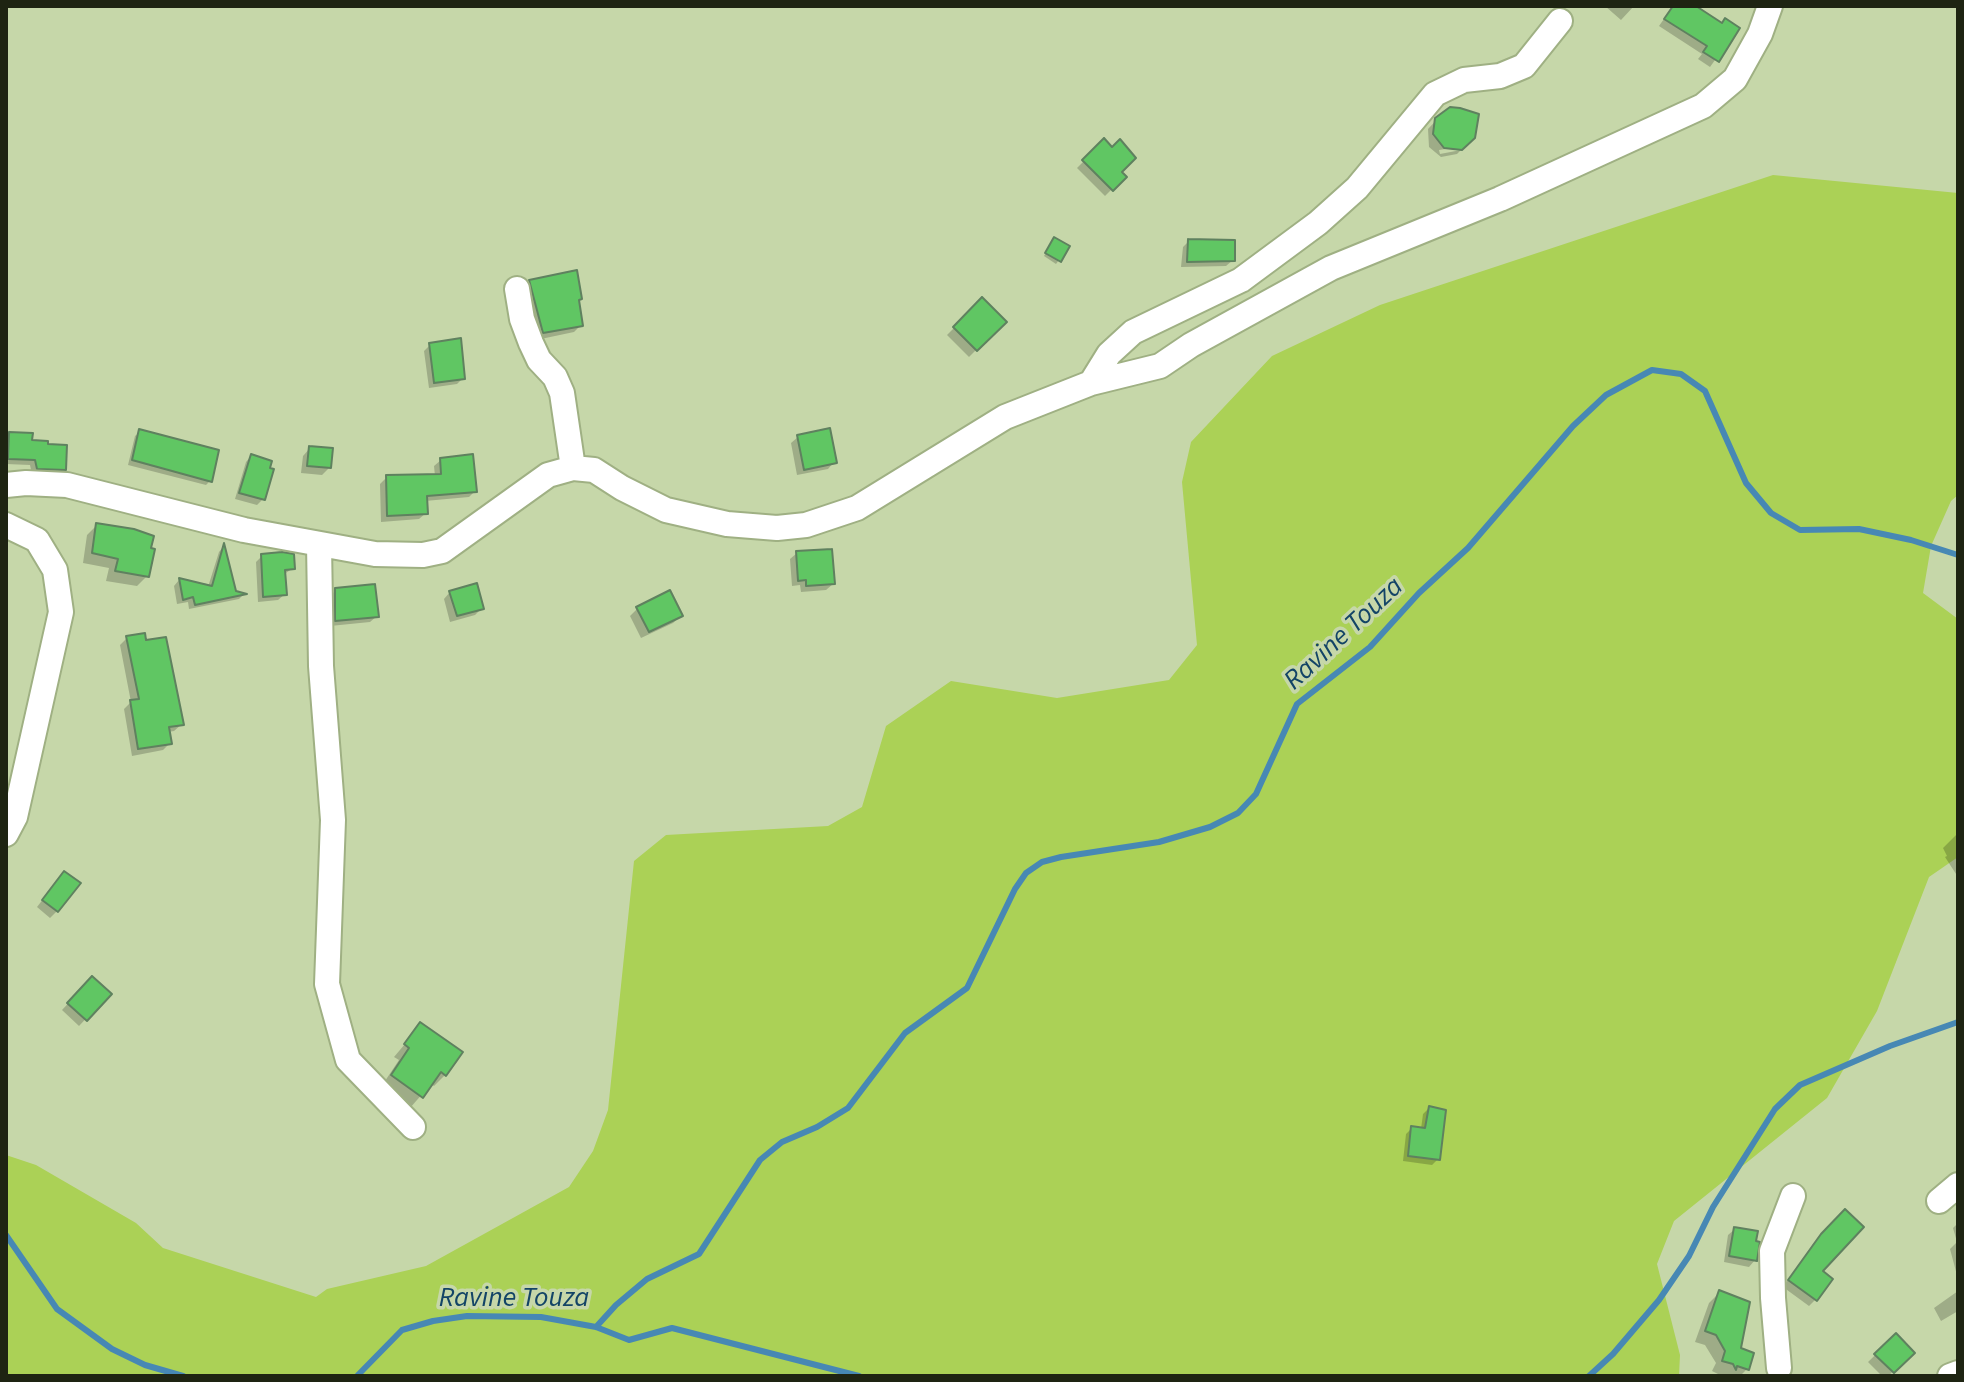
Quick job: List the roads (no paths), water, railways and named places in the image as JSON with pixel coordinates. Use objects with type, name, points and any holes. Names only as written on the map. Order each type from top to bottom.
[{"type":"street","points":[[6,485],[67,485],[244,530],[375,554],[423,555],[442,551],[548,475],[573,468],[594,470],[666,510],[727,524],[777,528],[806,525],[857,508],[922,471],[1005,417],[1091,383],[1160,366],[1191,345],[1331,268],[1500,199],[1703,106],[1735,79],[1760,34],[1770,6]]},
{"type":"street","points":[[1091,383],[1109,354],[1133,332],[1241,280],[1318,223],[1357,188],[1435,94],[1464,80],[1500,76],[1524,66],[1560,21]]},
{"type":"street","points":[[517,289],[522,319],[531,343],[539,360],[555,377],[562,393],[573,468]]},
{"type":"street","points":[[6,525],[37,540],[55,570],[61,612],[15,817],[6,834]]},
{"type":"street","points":[[319,544],[321,666],[333,820],[327,984],[348,1060],[413,1127]]},
{"type":"street","points":[[1939,1201],[1958,1185]]},
{"type":"street","points":[[1775,1373],[1772,1251],[1793,1196]]},
{"type":"street","points":[[1950,1376],[1958,1373]]},
{"type":"waterway","name":"Ravine Touza","points":[[596,1327],[647,1279],[699,1254],[760,1160],[782,1142],[817,1127],[848,1108],[905,1033],[967,988],[1015,889],[1026,873],[1042,862],[1061,857],[1159,842],[1210,827],[1238,813],[1256,794],[1297,704],[1370,647],[1419,593],[1468,548],[1573,426],[1606,395],[1652,370],[1681,374],[1705,391],[1746,483],[1771,513],[1800,530],[1859,529],[1911,540],[1958,555]]},
{"type":"waterway","points":[[1589,1376],[1613,1354],[1659,1300],[1689,1256],[1713,1207],[1775,1109],[1800,1085],[1890,1046],[1958,1022]]},
{"type":"waterway","name":"Ravine Touza","points":[[6,1235],[57,1309],[112,1349],[145,1365],[183,1376]]},
{"type":"waterway","points":[[357,1376],[402,1330],[467,1316],[541,1317],[596,1327],[629,1340],[672,1328],[859,1376]]}]
